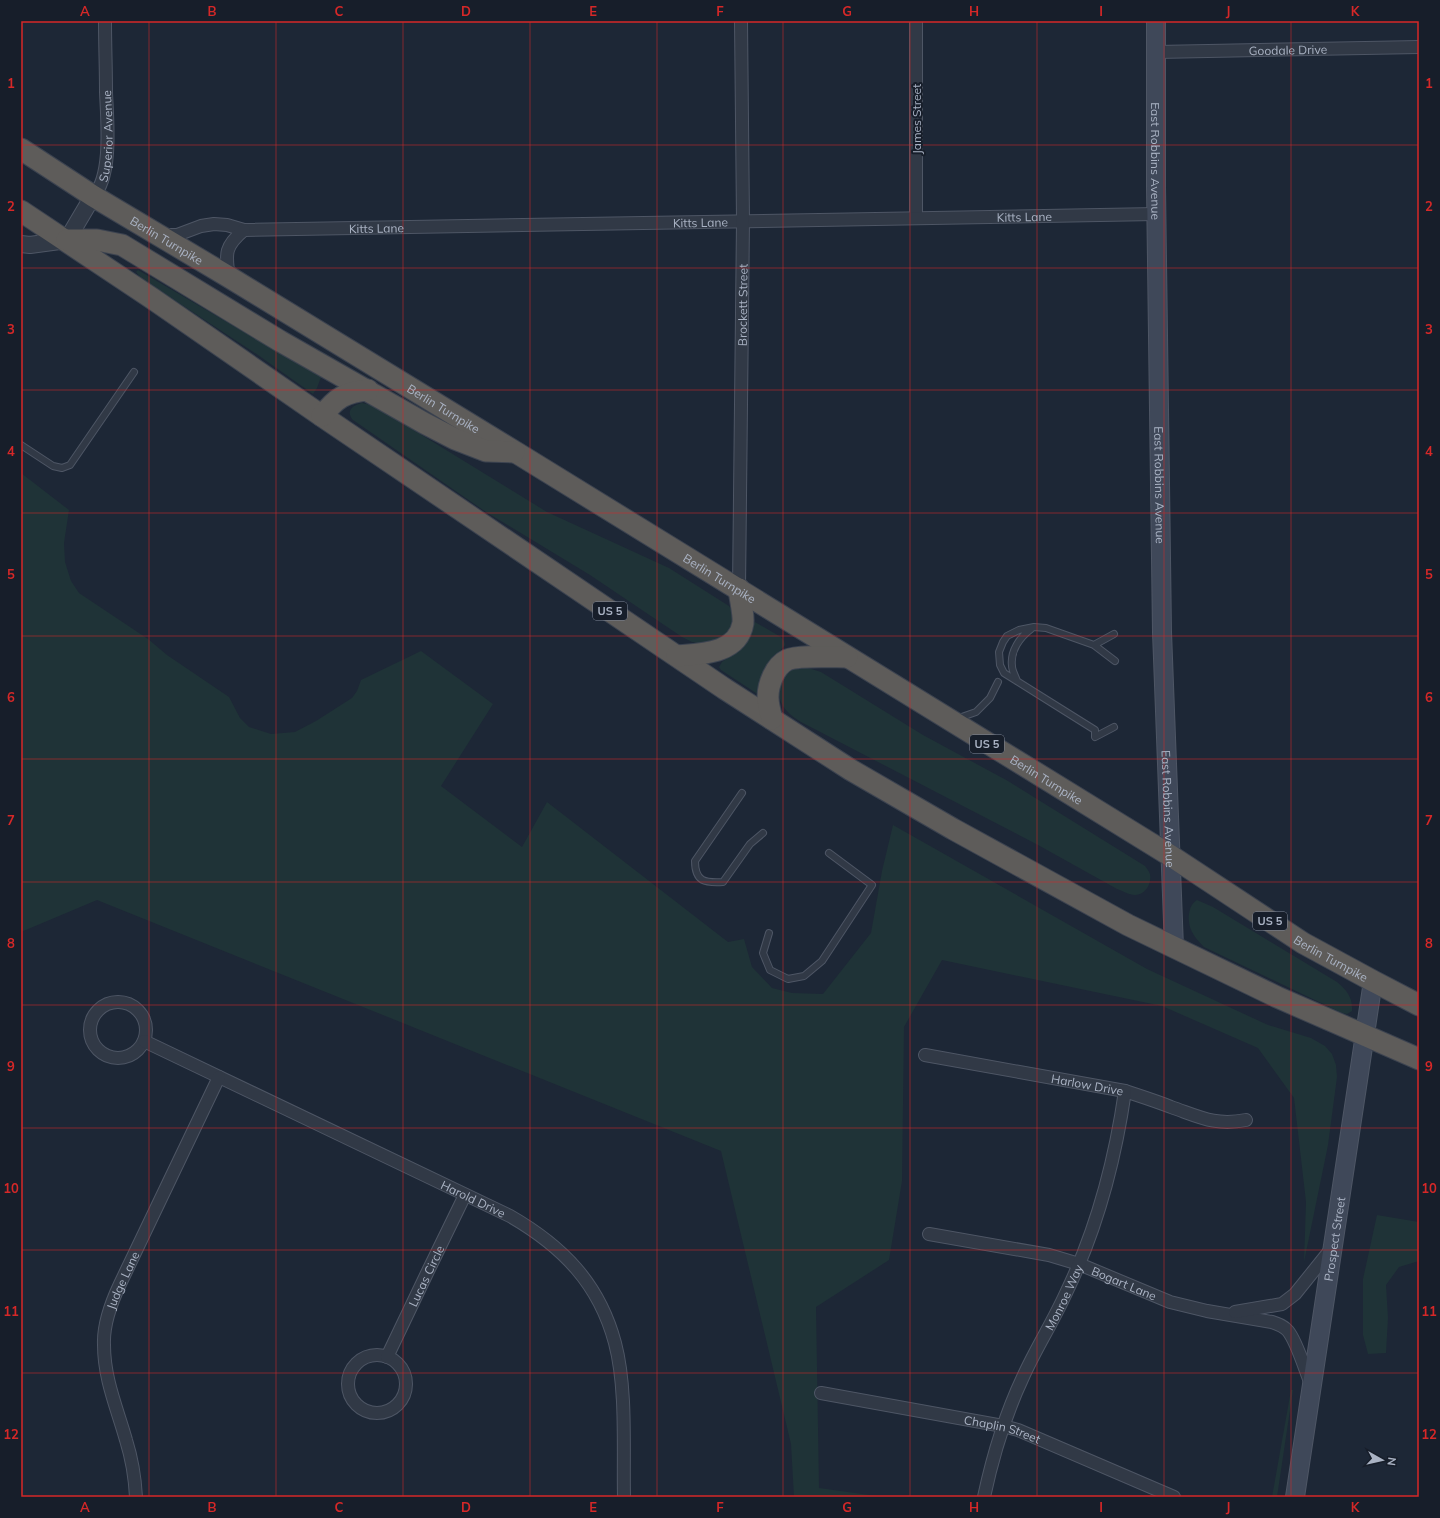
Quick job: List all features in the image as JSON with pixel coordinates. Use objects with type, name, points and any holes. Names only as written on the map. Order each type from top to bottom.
[{"type":"highway","name":"Berlin Turnpike","points":[[21,149],[93,196],[229,277],[517,453],[1171,856],[1303,943],[1419,1005]]},
{"type":"highway","name":"US 5","points":[[21,211],[67,240],[322,416],[676,656],[858,774],[1074,896],[1174,948],[1277,997],[1419,1059]]},
{"type":"highway","points":[[67,240],[97,240],[122,245],[273,337],[424,423],[455,439],[486,451],[517,453]]},
{"type":"highway","points":[[322,416],[332,403],[342,395],[354,391],[368,390]]},
{"type":"highway","points":[[676,656],[706,654],[731,645],[740,635],[743,623],[739,590]]},
{"type":"highway","points":[[772,719],[768,697],[770,683],[776,669],[788,660],[803,658],[847,657]]},
{"type":"main road","name":"East Robbins Avenue","points":[[1156,21],[1156,214],[1162,632],[1174,948]]},
{"type":"main road","name":"Prospect Street","points":[[1295,1497],[1373,981]]},
{"type":"street","name":"Superior Avenue","points":[[67,240],[93,196],[98,191],[103,178],[107,148],[105,21]]},
{"type":"street","name":"Brockett Street","points":[[739,590],[743,221],[741,21]]},
{"type":"street","name":"James Street","points":[[916,21],[916,217]]},
{"type":"street","name":"Goodale Drive","points":[[1157,52],[1419,47]]},
{"type":"street","name":"Kitts Lane","points":[[159,235],[177,235],[189,232],[201,226],[214,224],[227,225],[244,230],[916,217],[1156,214]]},
{"type":"street","points":[[229,277],[226,258],[230,244],[244,230]]},
{"type":"street","points":[[21,244],[30,245],[67,240]]},
{"type":"street","points":[[116,1002],[128,1004],[138,1009],[144,1019],[147,1030],[144,1042],[142,1047],[134,1055],[123,1059],[111,1058],[101,1053],[93,1045],[90,1034],[91,1022],[96,1012],[105,1005],[116,1002]]},
{"type":"street","name":"Harold Drive","points":[[144,1042],[516,1220],[548,1240],[564,1254],[578,1269],[601,1306],[615,1343],[621,1377],[623,1410],[624,1497]]},
{"type":"street","name":"Harlow Drive","points":[[925,1054],[1124,1091],[1149,1098],[1203,1119],[1219,1122],[1246,1120]]},
{"type":"street","name":"Judge Lane","points":[[136,1497],[131,1458],[108,1382],[104,1344],[106,1325],[111,1304],[120,1284],[219,1077]]},
{"type":"street","name":"Monroe Way","points":[[984,1497],[1003,1426],[1023,1377],[1066,1293],[1079,1264],[1099,1211],[1108,1182],[1119,1130],[1124,1091]]},
{"type":"street","name":"Lucas Circle","points":[[387,1357],[466,1195]]},
{"type":"street","name":"Bogart Lane","points":[[929,1234],[1049,1254],[1079,1264],[1170,1302],[1207,1311],[1225,1313],[1281,1325],[1288,1331],[1294,1340],[1312,1387]]},
{"type":"street","name":"Bogart Lane","points":[[1225,1313],[1282,1304],[1295,1294],[1332,1247]]},
{"type":"street","points":[[377,1355],[387,1357],[396,1363],[403,1372],[405,1383],[404,1393],[398,1403],[389,1409],[379,1412],[368,1411],[358,1406],[352,1398],[348,1388],[351,1372],[357,1363],[366,1357],[377,1355]]},
{"type":"street","name":"Chaplin Street","points":[[821,1393],[1003,1426],[1032,1435],[1174,1497]]},
{"type":"lane","points":[[21,445],[53,466],[62,468],[70,465],[134,372]]},
{"type":"lane","points":[[1017,682],[1012,666],[1017,643],[1022,636],[1034,627]]},
{"type":"lane","points":[[1114,727],[1096,737],[1095,730],[1004,673],[1000,665],[1000,652],[1003,642],[1007,636],[1019,630],[1034,627],[1046,628],[1094,645],[1115,661]]},
{"type":"lane","points":[[1094,645],[1114,634]]},
{"type":"lane","points":[[950,721],[976,712],[990,698],[998,682]]},
{"type":"lane","points":[[742,792],[695,861],[695,869],[698,877],[705,882],[723,882],[750,844],[763,832]]},
{"type":"lane","points":[[769,933],[763,954],[770,970],[788,979],[804,976],[822,961],[872,885],[829,853]]},
{"type":"green space","points":[[138,270],[321,377],[313,394],[258,355],[141,278],[136,272]]},
{"type":"green space","points":[[362,403],[371,405],[381,410],[547,512],[669,568],[729,606],[732,611],[732,625],[728,633],[718,641],[704,644],[692,642],[682,637],[590,575],[486,512],[353,420],[350,414],[351,409]]},
{"type":"green space","points":[[21,473],[69,510],[64,543],[65,562],[71,581],[79,593],[148,639],[167,655],[229,697],[240,718],[249,727],[271,734],[295,732],[316,721],[352,698],[357,691],[361,680],[421,651],[493,704],[441,786],[522,847],[547,802],[728,942],[744,939],[752,967],[772,988],[792,993],[823,994],[871,933],[882,871],[893,825],[1147,969],[1268,1025],[1311,1038],[1325,1046],[1332,1054],[1336,1065],[1337,1077],[1328,1145],[1304,1262],[1306,1202],[1294,1098],[1258,1048],[1162,1006],[942,960],[904,1027],[902,1181],[889,1260],[816,1307],[819,1488],[884,1497],[794,1497],[791,1444],[721,1151],[97,900],[21,932]]},
{"type":"green space","points":[[755,622],[781,637],[785,645],[772,660],[758,693],[721,670],[719,667],[722,662],[730,656]]},
{"type":"green space","points":[[805,667],[821,672],[923,735],[1008,781],[1145,866],[1150,873],[1149,885],[1145,891],[1139,895],[1128,894],[1117,889],[1038,845],[797,720],[789,714],[783,706],[779,696],[779,686],[783,677],[787,673],[798,668]]},
{"type":"green space","points":[[1197,900],[1213,907],[1337,982],[1349,995],[1352,1011],[1347,1014],[1342,1013],[1204,947],[1193,934],[1189,924],[1191,906]]},
{"type":"green space","points":[[1377,1215],[1419,1222],[1419,1261],[1399,1267],[1386,1285],[1388,1318],[1386,1353],[1368,1354],[1363,1335],[1363,1279]]},
{"type":"green space","points":[[1291,1390],[1293,1390],[1277,1497],[1272,1497]]}]
